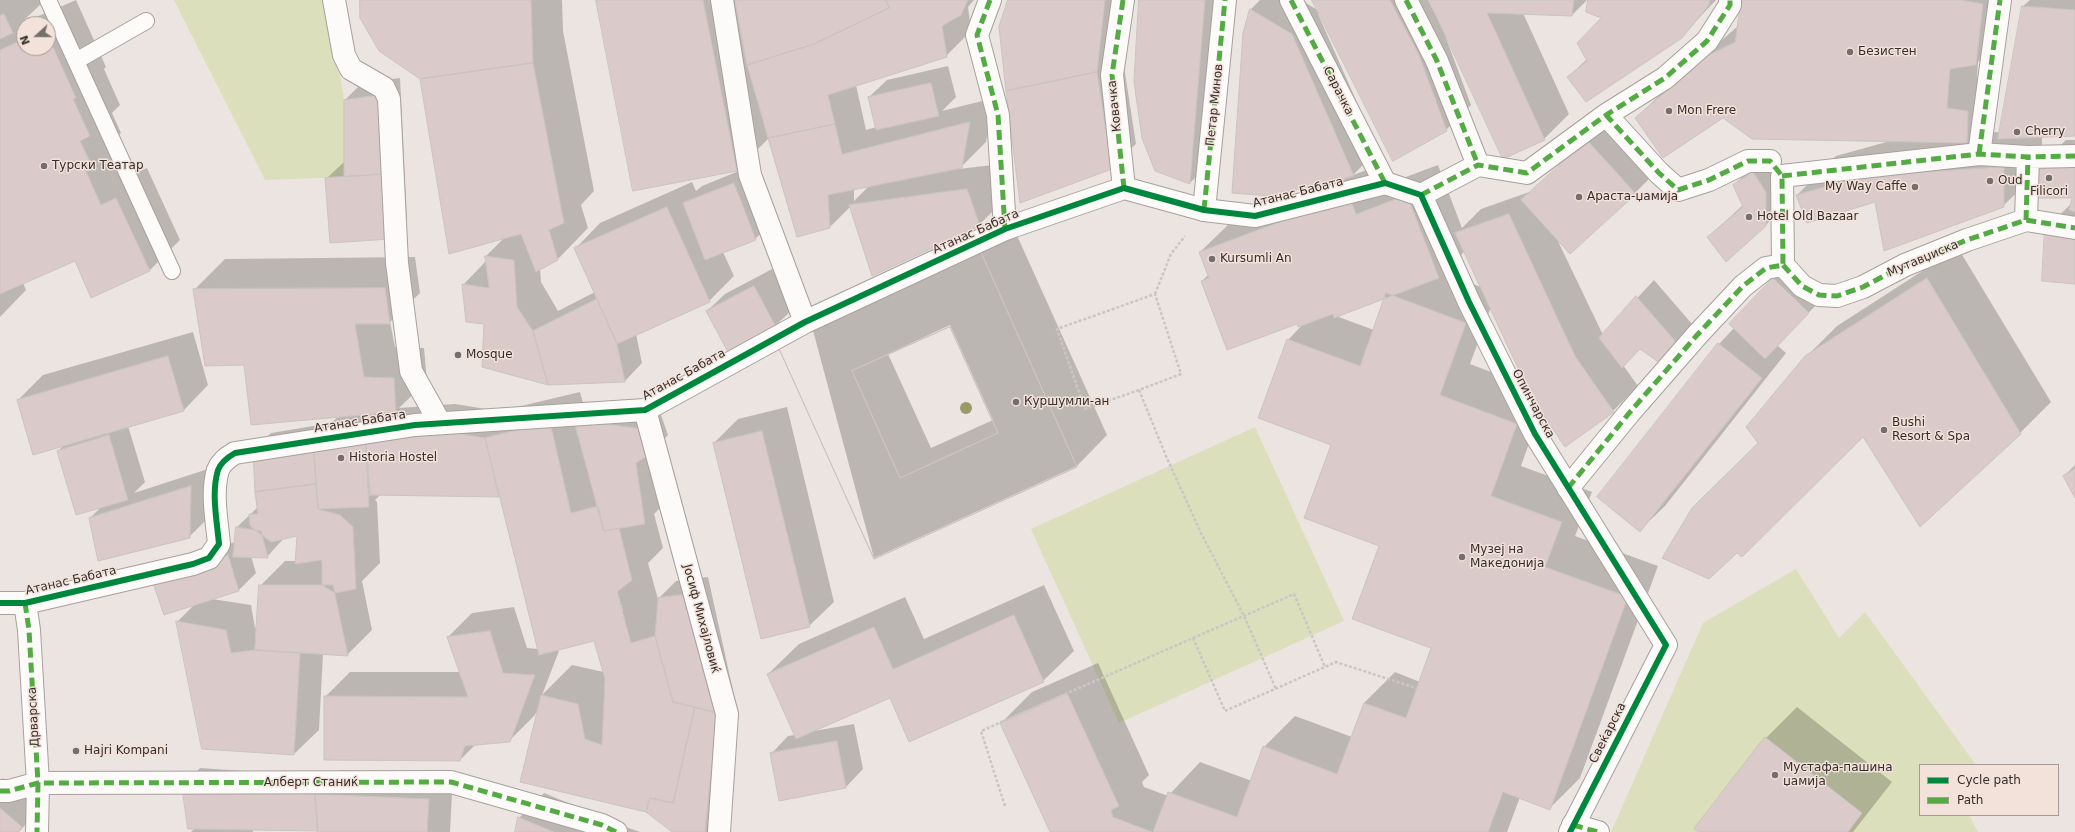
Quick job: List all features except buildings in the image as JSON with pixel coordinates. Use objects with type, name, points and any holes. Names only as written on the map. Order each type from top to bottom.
[{"type":"street","points":[[334,0],[344,56],[351,69],[384,88],[389,99],[397,263],[411,371],[440,423]]},
{"type":"street","points":[[722,0],[750,175],[805,322]]},
{"type":"street","points":[[990,0],[977,35],[998,115],[1005,230]]},
{"type":"street","name":"Ковачка","points":[[1123,0],[1112,75],[1124,188]]},
{"type":"street","name":"Петар Минов","points":[[1204,210],[1225,0]]},
{"type":"street","name":"Сарачка","points":[[1291,0],[1385,183]]},
{"type":"street","points":[[1406,0],[1437,60],[1478,165]]},
{"type":"street","points":[[1385,183],[1421,195],[1478,165],[1527,173],[1606,115],[1664,78],[1707,41],[1730,5],[1730,0]]},
{"type":"street","points":[[1979,154],[2000,0]]},
{"type":"street","points":[[1606,115],[1659,173],[1678,190],[1709,180],[1748,161],[1770,161]]},
{"type":"street","points":[[1568,488],[1640,400],[1743,286],[1766,268],[1783,265],[1782,176],[1979,154],[2028,157],[2075,156]]},
{"type":"street","points":[[2026,220],[2028,157]]},
{"type":"street","name":"Атанас Бабата","points":[[0,603],[25,603],[194,564],[209,558],[219,544],[215,495],[218,470],[224,460],[235,453],[415,425],[645,410],[805,322],[1005,230],[1124,188],[1204,210],[1255,216],[1385,183]]},
{"type":"street","name":"Опинчарска","points":[[1421,195],[1472,309],[1535,434],[1666,645]]},
{"type":"street","name":"Мутавџиска","points":[[1783,265],[1802,286],[1819,295],[1837,296],[1863,287],[1905,265],[1960,243],[2026,220],[2075,228]]},
{"type":"street","name":"Јосиф Михајловиќ","points":[[645,410],[727,714],[718,832]]},
{"type":"street","name":"Дрварска","points":[[25,603],[29,630],[38,783],[37,832]]},
{"type":"street","name":"Свеќарска","points":[[1571,829],[1666,645]]},
{"type":"street","name":"Алберт Станиќ","points":[[0,791],[9,791],[38,783],[451,782],[602,825],[616,832]]},
{"type":"street","points":[[1571,829],[1598,832]]},
{"type":"lane","points":[[48,0],[172,271]]},
{"type":"lane","points":[[76,60],[146,21]]},
{"type":"path","points":[[1155,294],[1057,329],[1085,409],[1181,374],[1155,294],[1171,254],[1204,210]]},
{"type":"path","points":[[1139,390],[1166,456],[1201,533],[1244,616],[1276,688]]},
{"type":"path","points":[[365,433],[370,498]]},
{"type":"path","points":[[1005,806],[980,731],[1294,594],[1325,667]]},
{"type":"path","points":[[1194,638],[1226,711],[1336,662],[1416,688]]},
{"type":"green space","points":[[174,0],[328,0],[344,100],[344,177],[265,180]]},
{"type":"green space","points":[[1255,427],[1344,621],[1119,723],[1031,529]]},
{"type":"green space","points":[[1796,569],[1839,638],[1865,612],[1975,764],[1919,764],[1919,816],[1970,816],[1978,832],[1611,832],[1703,623]]},
{"type":"marked path","points":[[990,0],[977,35],[998,115],[1005,229]]},
{"type":"marked path","points":[[1123,0],[1112,75],[1124,188]]},
{"type":"marked path","points":[[1204,210],[1225,0]]},
{"type":"marked path","points":[[1291,0],[1385,183]]},
{"type":"marked path","points":[[1406,0],[1437,61],[1478,165]]},
{"type":"marked path","points":[[1421,195],[1478,165],[1527,173],[1606,115],[1665,78],[1707,41],[1730,5],[1730,0]]},
{"type":"marked path","points":[[1979,154],[2000,0]]},
{"type":"marked path","points":[[1568,488],[1630,412],[1698,334],[1743,286],[1766,268],[1783,265],[1782,176],[1770,161],[1748,161],[1709,180],[1678,190],[1659,173],[1606,115]]},
{"type":"marked path","points":[[1782,176],[1979,154],[2028,157],[2075,156]]},
{"type":"marked path","points":[[2026,220],[2028,157]]},
{"type":"marked path","points":[[1783,265],[1802,286],[1819,295],[1837,296],[1863,287],[1905,265],[1967,240],[2026,220],[2075,228]]},
{"type":"marked path","points":[[25,603],[29,630],[38,783],[37,832]]},
{"type":"marked path","points":[[0,791],[9,791],[38,783],[451,782],[602,825],[616,832]]},
{"type":"marked path","points":[[1573,825],[1598,832]]},
{"type":"cycle path","points":[[0,603],[25,603],[193,564],[209,558],[219,544],[215,497],[218,470],[225,460],[235,453],[415,425],[645,410],[805,322],[1005,229],[1124,188],[1204,210],[1255,216],[1385,183],[1421,195],[1469,302],[1535,434],[1666,645],[1570,832]]},
{"type":"place","name":"Безистен","points":[[1850,52]]},
{"type":"place","name":"Mon Frere","points":[[1669,111]]},
{"type":"place","name":"Cherry","points":[[2017,132]]},
{"type":"place","name":"Турски Театар","points":[[44,166]]},
{"type":"place","name":"Filicori","points":[[2049,178]]},
{"type":"place","name":"Oud","points":[[1990,181]]},
{"type":"place","name":"My Way Caffe","points":[[1915,187]]},
{"type":"place","name":"Араста-џамија","points":[[1579,197]]},
{"type":"place","name":"Hotel Old Bazaar","points":[[1749,217]]},
{"type":"place","name":"Kursumli An","points":[[1212,259]]},
{"type":"place","name":"Mosque","points":[[458,355]]},
{"type":"place","name":"Куршумли-ан","points":[[1016,402]]},
{"type":"place","name":"Bushi Resort & Spa","points":[[1884,430]]},
{"type":"place","name":"Historia Hostel","points":[[341,458]]},
{"type":"place","name":"Музеј на Македонија","points":[[1462,557]]},
{"type":"place","name":"Hajri Kompani","points":[[76,751]]},
{"type":"place","name":"Мустафа-пашина џамија","points":[[1775,775]]}]
